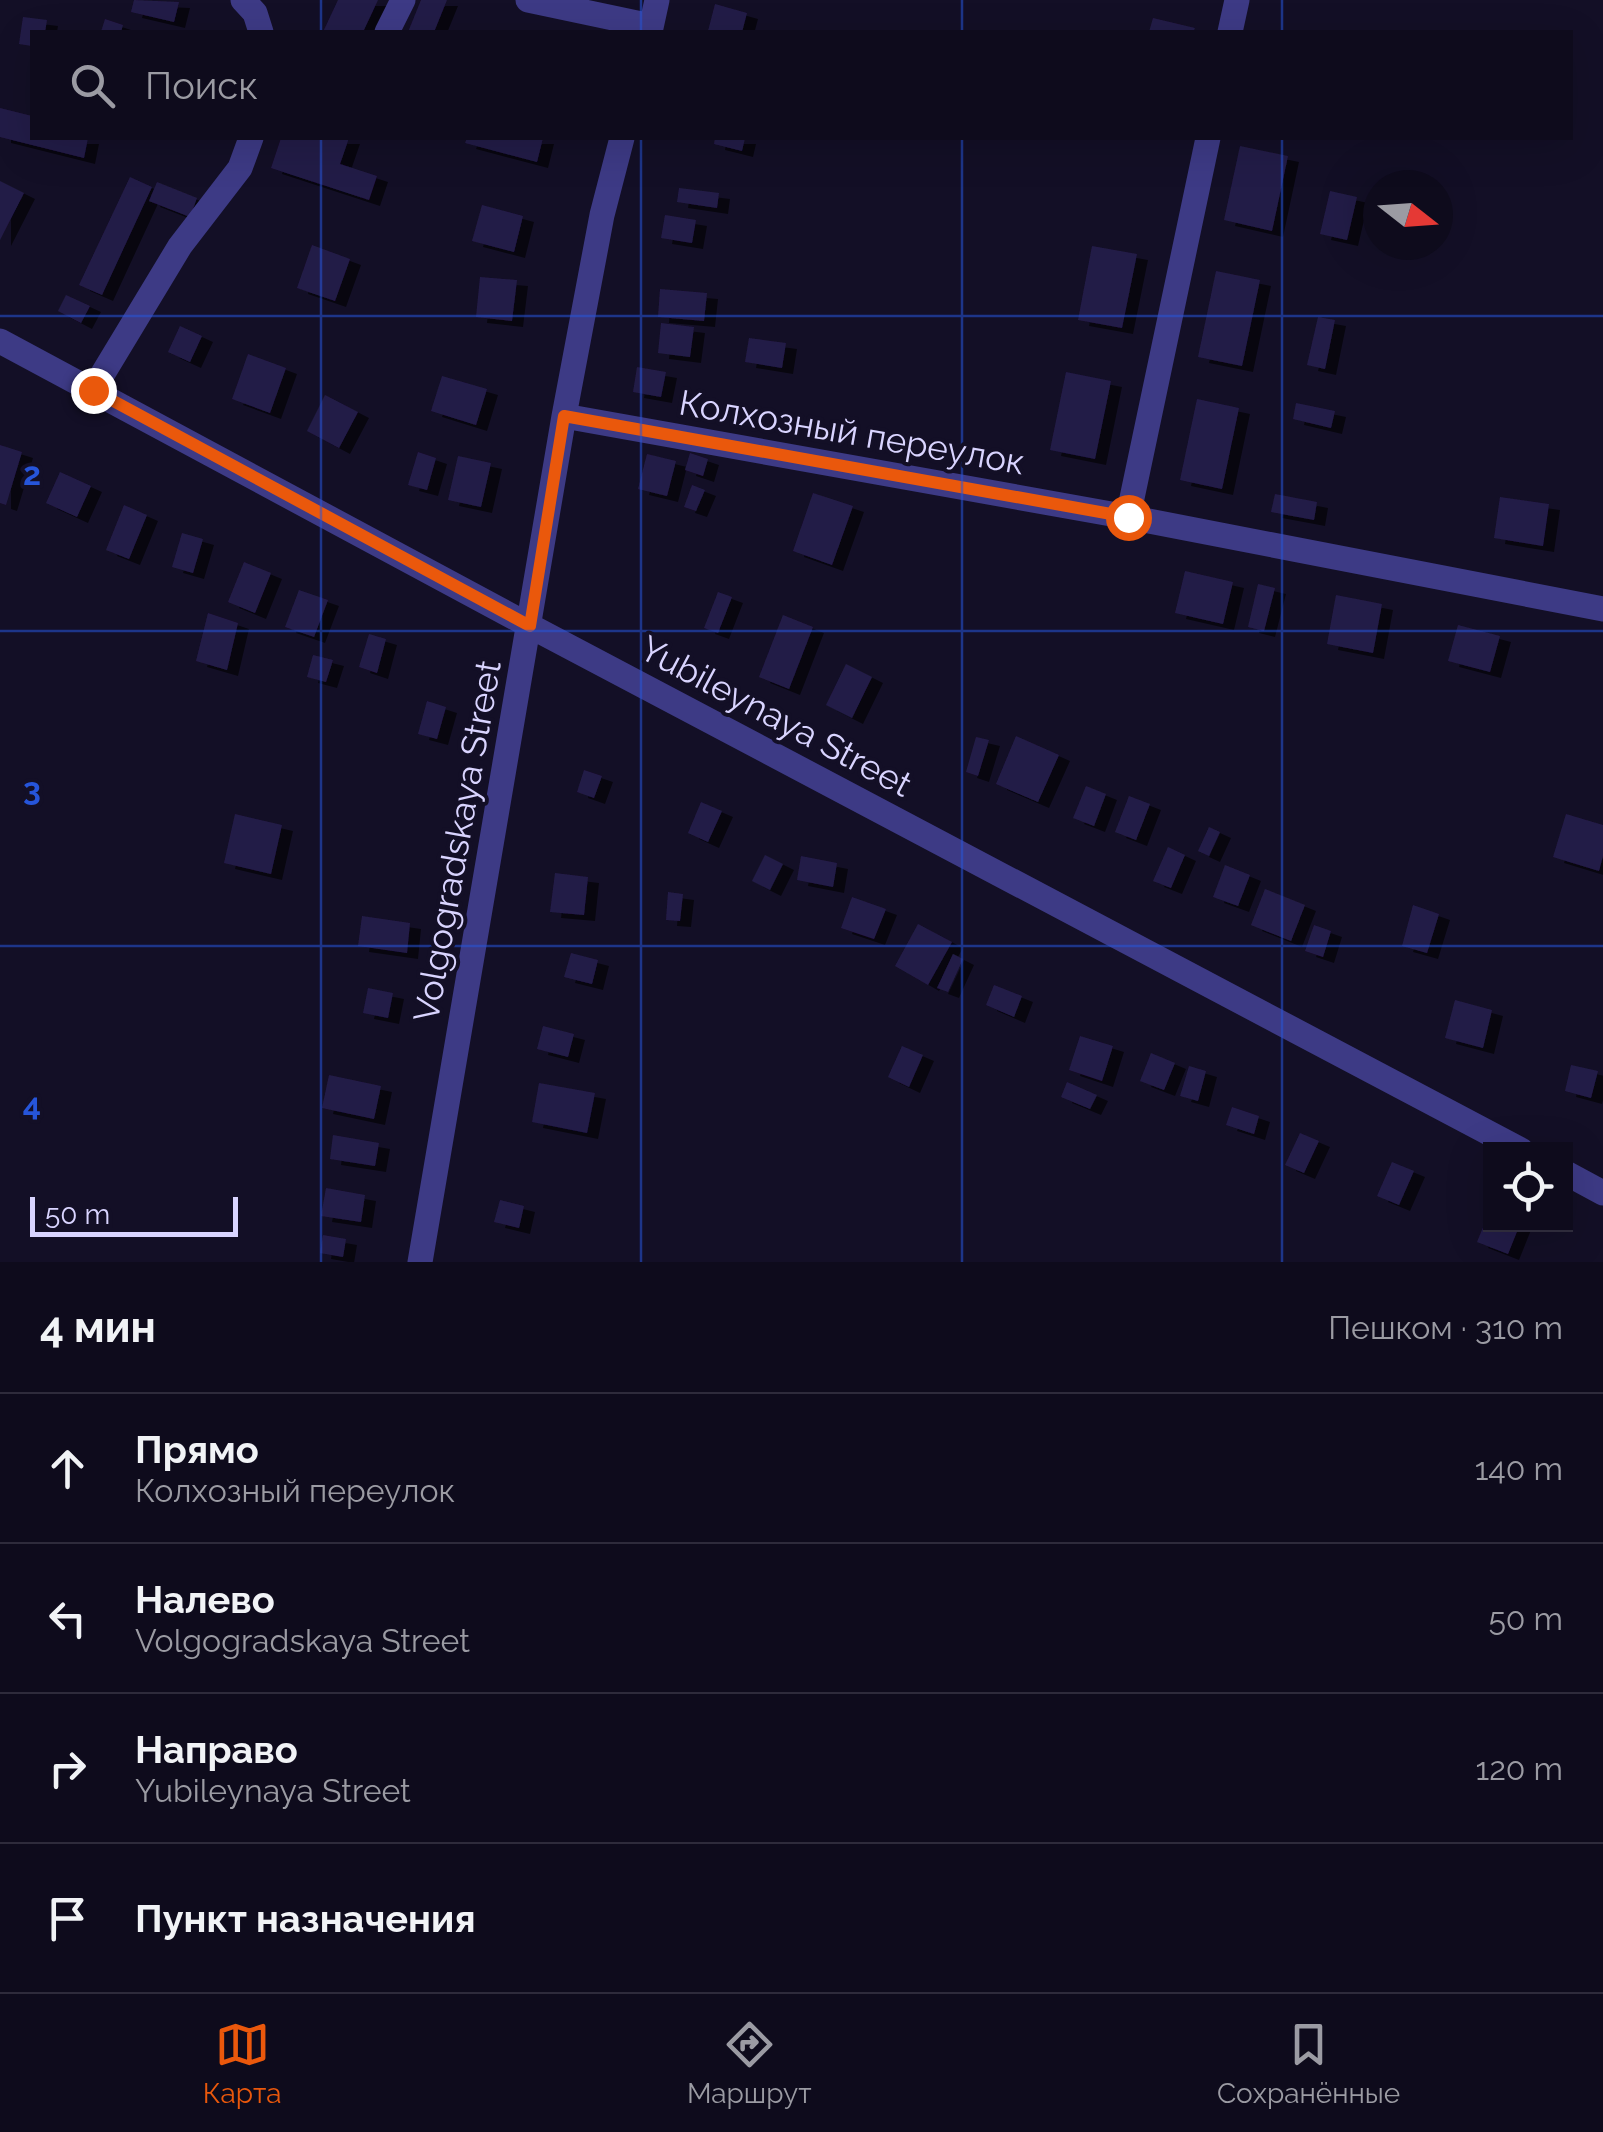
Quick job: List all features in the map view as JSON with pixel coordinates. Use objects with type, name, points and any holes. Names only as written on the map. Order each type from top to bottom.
[{"type":"street","points":[[243,0],[255,13],[259,30]]},
{"type":"street","points":[[388,30],[403,0]]},
{"type":"street","points":[[528,0],[650,29],[657,0]]},
{"type":"street","points":[[1230,30],[1237,0]]},
{"type":"street","points":[[93,390],[180,246],[240,168],[250,140]]},
{"type":"street","name":"Volgogradskaya Street","points":[[420,1262],[564,416],[602,216],[621,140]]},
{"type":"street","points":[[1128,517],[1208,140]]},
{"type":"street","name":"Yubileynaya Street","points":[[0,341],[1506,1142]]},
{"type":"street","name":"Колхозный переулок","points":[[564,416],[1128,517],[1603,609]]},
{"type":"street","points":[[1573,1177],[1603,1193]]},
{"type":"building","points":[[134,0],[179,2],[174,22],[131,12]]},
{"type":"building","points":[[338,0],[378,0],[364,30],[324,30]]},
{"type":"building","points":[[421,0],[447,0],[435,30],[409,30]]},
{"type":"building","points":[[715,4],[747,13],[743,30],[708,30]]},
{"type":"building","points":[[23,17],[47,20],[45,30],[30,30],[30,46],[19,44]]},
{"type":"building","points":[[1153,18],[1195,28],[1194,30],[1150,30]]},
{"type":"building","points":[[105,19],[123,25],[122,30],[102,30]]},
{"type":"building","points":[[0,108],[30,116],[30,140],[88,140],[84,158],[0,137]]},
{"type":"building","points":[[280,140],[348,140],[340,164],[377,176],[369,200],[271,168]]},
{"type":"building","points":[[466,140],[542,140],[537,162],[465,143]]},
{"type":"building","points":[[715,140],[745,140],[742,151],[714,144]]},
{"type":"building","points":[[1240,146],[1288,156],[1272,231],[1224,220]]},
{"type":"building","points":[[130,177],[152,187],[102,295],[79,285]]},
{"type":"building","points":[[0,181],[24,193],[0,240]]},
{"type":"building","points":[[157,182],[197,198],[190,217],[149,201]]},
{"type":"building","points":[[679,188],[719,193],[717,208],[677,202]]},
{"type":"building","points":[[1330,191],[1357,197],[1347,240],[1320,234]]},
{"type":"building","points":[[482,205],[523,216],[514,252],[472,241]]},
{"type":"building","points":[[665,215],[696,220],[692,243],[661,238]]},
{"type":"building","points":[[312,245],[350,259],[335,301],[297,288]]},
{"type":"building","points":[[1092,246],[1137,254],[1122,328],[1078,320]]},
{"type":"building","points":[[1216,271],[1260,280],[1242,366],[1198,357]]},
{"type":"building","points":[[480,277],[517,280],[512,321],[476,317]]},
{"type":"building","points":[[660,289],[707,293],[704,321],[658,317]]},
{"type":"building","points":[[66,295],[90,306],[81,323],[58,311]]},
{"type":"building","points":[[1318,317],[1335,320],[1325,369],[1307,365]]},
{"type":"building","points":[[661,323],[694,327],[690,357],[658,353]]},
{"type":"building","points":[[180,326],[202,336],[190,362],[168,352]]},
{"type":"building","points":[[749,338],[786,343],[782,368],[745,362]]},
{"type":"building","points":[[248,354],[286,368],[270,413],[232,399]]},
{"type":"building","points":[[637,367],[666,372],[661,397],[633,392]]},
{"type":"building","points":[[1066,372],[1111,381],[1095,459],[1050,450]]},
{"type":"building","points":[[442,376],[487,389],[476,425],[431,411]]},
{"type":"building","points":[[325,395],[358,412],[339,448],[307,431]]},
{"type":"building","points":[[1197,399],[1239,408],[1222,489],[1180,480]]},
{"type":"building","points":[[1296,403],[1335,411],[1331,428],[1293,419]]},
{"type":"building","points":[[0,445],[22,452],[6,505],[0,503]]},
{"type":"building","points":[[418,452],[436,458],[427,490],[408,485]]},
{"type":"building","points":[[690,453],[708,459],[703,476],[685,470]]},
{"type":"building","points":[[647,454],[676,461],[667,496],[638,489]]},
{"type":"building","points":[[458,456],[491,463],[481,507],[448,500]]},
{"type":"building","points":[[60,472],[91,486],[77,517],[46,503]]},
{"type":"building","points":[[692,485],[705,490],[696,511],[684,507]]},
{"type":"building","points":[[813,493],[853,506],[832,565],[793,551]]},
{"type":"building","points":[[1275,494],[1317,502],[1314,520],[1271,512]]},
{"type":"building","points":[[1500,497],[1549,504],[1543,546],[1494,538]]},
{"type":"building","points":[[124,505],[147,515],[129,559],[106,550]]},
{"type":"building","points":[[182,533],[203,539],[193,573],[172,567]]},
{"type":"building","points":[[244,562],[271,573],[255,613],[228,602]]},
{"type":"building","points":[[1185,571],[1233,582],[1223,624],[1175,613]]},
{"type":"building","points":[[1258,584],[1275,588],[1264,631],[1248,627]]},
{"type":"building","points":[[299,590],[328,600],[314,637],[285,627]]},
{"type":"building","points":[[718,592],[732,597],[718,633],[704,628]]},
{"type":"building","points":[[1336,595],[1382,604],[1373,653],[1327,644]]},
{"type":"building","points":[[208,613],[238,623],[227,670],[196,661]]},
{"type":"building","points":[[783,615],[813,627],[789,689],[759,677]]},
{"type":"building","points":[[1458,625],[1500,636],[1490,672],[1448,661]]},
{"type":"building","points":[[369,634],[386,639],[377,673],[359,667]]},
{"type":"building","points":[[313,655],[333,660],[326,682],[307,677]]},
{"type":"building","points":[[846,664],[872,677],[852,718],[826,705]]},
{"type":"building","points":[[427,701],[446,707],[437,739],[418,734]]},
{"type":"building","points":[[1016,736],[1059,755],[1038,802],[996,784]]},
{"type":"building","points":[[976,737],[989,740],[978,776],[966,772]]},
{"type":"building","points":[[584,770],[602,776],[594,798],[577,792]]},
{"type":"building","points":[[1086,786],[1106,794],[1094,826],[1073,818]]},
{"type":"building","points":[[1129,796],[1150,804],[1136,840],[1115,832]]},
{"type":"building","points":[[701,802],[722,811],[708,842],[688,833]]},
{"type":"building","points":[[235,814],[282,825],[271,874],[224,863]]},
{"type":"building","points":[[1566,814],[1603,825],[1599,871],[1553,857]]},
{"type":"building","points":[[1209,827],[1220,832],[1209,856],[1198,851]]},
{"type":"building","points":[[1168,847],[1185,855],[1171,888],[1153,881]]},
{"type":"building","points":[[765,855],[783,864],[770,890],[752,881]]},
{"type":"building","points":[[801,856],[837,863],[833,887],[797,880]]},
{"type":"building","points":[[1225,865],[1250,875],[1238,906],[1213,897]]},
{"type":"building","points":[[555,873],[588,877],[584,915],[550,912]]},
{"type":"building","points":[[1265,889],[1305,905],[1291,941],[1251,925]]},
{"type":"building","points":[[668,892],[683,894],[680,921],[666,920]]},
{"type":"building","points":[[852,897],[886,909],[874,939],[841,928]]},
{"type":"building","points":[[1413,905],[1439,914],[1427,953],[1402,946]]},
{"type":"building","points":[[362,916],[410,923],[407,953],[358,946]]},
{"type":"building","points":[[918,924],[952,942],[928,985],[895,966]]},
{"type":"building","points":[[1314,925],[1331,931],[1323,957],[1305,951]]},
{"type":"building","points":[[571,953],[598,960],[592,984],[564,977]]},
{"type":"building","points":[[953,954],[963,959],[948,992],[937,988]]},
{"type":"building","points":[[994,985],[1022,996],[1014,1017],[986,1005]]},
{"type":"building","points":[[368,988],[393,993],[388,1018],[363,1013]]},
{"type":"building","points":[[1455,1000],[1492,1010],[1483,1048],[1445,1038]]},
{"type":"building","points":[[543,1026],[574,1034],[568,1057],[537,1049]]},
{"type":"building","points":[[1080,1036],[1113,1046],[1102,1081],[1069,1070]]},
{"type":"building","points":[[902,1046],[923,1055],[909,1087],[888,1077]]},
{"type":"building","points":[[1151,1053],[1175,1063],[1164,1090],[1140,1081]]},
{"type":"building","points":[[1571,1065],[1598,1071],[1591,1098],[1565,1091]]},
{"type":"building","points":[[1189,1066],[1206,1071],[1198,1101],[1180,1096]]},
{"type":"building","points":[[329,1075],[381,1086],[374,1119],[322,1108]]},
{"type":"building","points":[[1067,1082],[1097,1095],[1090,1109],[1061,1097]]},
{"type":"building","points":[[539,1083],[595,1093],[587,1133],[532,1122]]},
{"type":"building","points":[[1232,1107],[1259,1116],[1254,1134],[1226,1125]]},
{"type":"building","points":[[1300,1133],[1319,1141],[1304,1173],[1285,1165]]},
{"type":"building","points":[[333,1135],[379,1143],[375,1166],[330,1159]]},
{"type":"building","points":[[1392,1162],[1414,1171],[1399,1205],[1377,1196]]},
{"type":"building","points":[[326,1188],[365,1195],[361,1222],[321,1216]]},
{"type":"building","points":[[500,1200],[524,1206],[519,1228],[494,1222]]},
{"type":"building","points":[[1483,1227],[1483,1232],[1517,1232],[1508,1254],[1477,1242]]},
{"type":"building","points":[[323,1235],[346,1239],[343,1257],[320,1253]]},
{"type":"route","points":[[93,390],[530,626],[564,416],[1128,517]]}]
